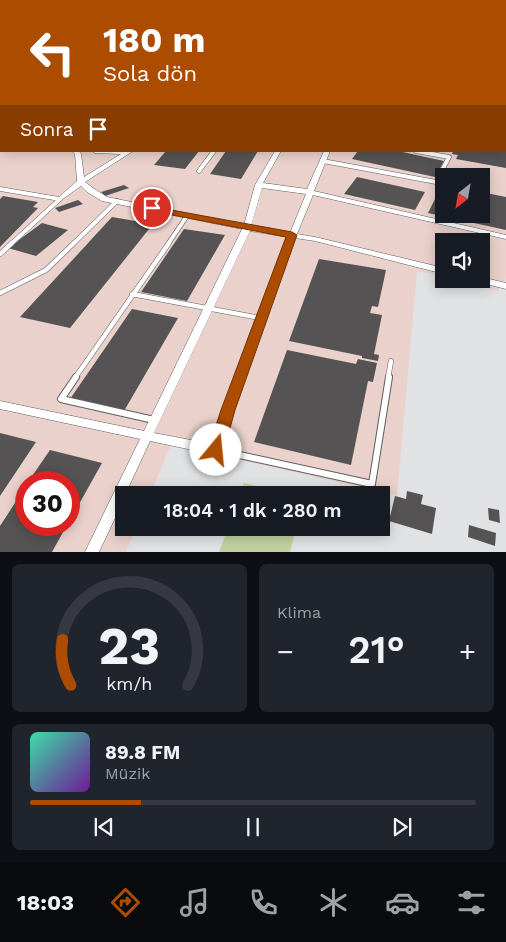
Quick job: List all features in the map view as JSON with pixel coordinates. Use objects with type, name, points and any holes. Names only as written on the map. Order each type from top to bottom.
[{"type":"street","points":[[76,152],[78,154],[81,182],[105,199],[246,228],[315,239],[435,268]]},
{"type":"street","points":[[105,152],[130,152]]},
{"type":"street","points":[[0,189],[60,198],[81,182],[130,152]]},
{"type":"street","points":[[92,552],[246,228],[259,185],[277,152]]},
{"type":"street","points":[[0,406],[216,450],[228,410],[261,318],[292,235],[327,152]]},
{"type":"street","points":[[259,185],[310,192],[506,237]]},
{"type":"street","points":[[490,282],[506,286]]},
{"type":"lane","points":[[199,171],[213,152]]},
{"type":"lane","points":[[323,161],[436,182],[449,157],[422,152]]},
{"type":"lane","points":[[0,254],[60,198]]},
{"type":"lane","points":[[0,293],[46,270],[117,201]]},
{"type":"lane","points":[[155,420],[61,399],[187,216]]},
{"type":"lane","points":[[132,294],[261,318]]},
{"type":"lane","points":[[216,450],[372,484],[391,361]]},
{"type":"shaded area","points":[[0,152],[506,152],[506,279],[498,291],[486,288],[490,288],[490,233],[435,233],[435,275],[417,271],[397,496],[390,494],[390,486],[354,486],[171,444],[154,486],[115,486],[115,536],[133,536],[126,552],[0,552]]},
{"type":"green space","points":[[244,483],[256,486],[243,486]]},
{"type":"green space","points":[[225,536],[294,536],[290,552],[219,552]]},
{"type":"building","points":[[165,152],[198,152],[185,169],[154,165]]},
{"type":"building","points":[[225,152],[257,152],[241,179],[210,174]]},
{"type":"building","points":[[357,152],[403,152],[444,161],[440,168],[435,168],[435,177],[352,159]]},
{"type":"building","points":[[453,152],[506,152],[506,168],[456,159],[458,155],[452,154]]},
{"type":"building","points":[[357,177],[425,192],[415,210],[344,194]]},
{"type":"building","points":[[124,185],[129,188],[105,196],[101,192]]},
{"type":"building","points":[[490,194],[506,197],[506,230],[474,223],[490,223]]},
{"type":"building","points":[[3,196],[38,202],[33,207],[38,208],[0,247],[0,199]]},
{"type":"building","points":[[435,199],[435,215],[428,213]]},
{"type":"building","points":[[78,200],[83,204],[59,212],[55,208]]},
{"type":"building","points":[[112,217],[153,224],[70,328],[20,317]]},
{"type":"building","points":[[42,223],[68,230],[36,256],[8,248]]},
{"type":"building","points":[[184,229],[225,235],[187,301],[141,292]]},
{"type":"building","points":[[319,259],[386,270],[378,307],[372,306],[370,313],[382,315],[374,354],[379,355],[378,361],[289,341]]},
{"type":"building","points":[[132,309],[178,318],[124,411],[70,399]]},
{"type":"building","points":[[287,350],[356,364],[358,359],[377,363],[373,382],[368,381],[351,465],[254,442]]},
{"type":"building","points":[[0,433],[36,442],[15,471],[0,496]]},
{"type":"building","points":[[50,450],[102,463],[80,502],[80,471],[36,471]]},
{"type":"building","points":[[407,491],[423,495],[421,504],[436,508],[432,534],[390,521],[395,496],[406,499]]},
{"type":"building","points":[[15,503],[15,536],[61,536],[52,552],[0,552],[0,526]]},
{"type":"building","points":[[488,508],[499,510],[500,523],[489,520]]},
{"type":"building","points":[[469,525],[496,533],[495,546],[468,537]]},
{"type":"route","points":[[152,208],[246,228],[292,235],[228,410],[216,450]]}]
